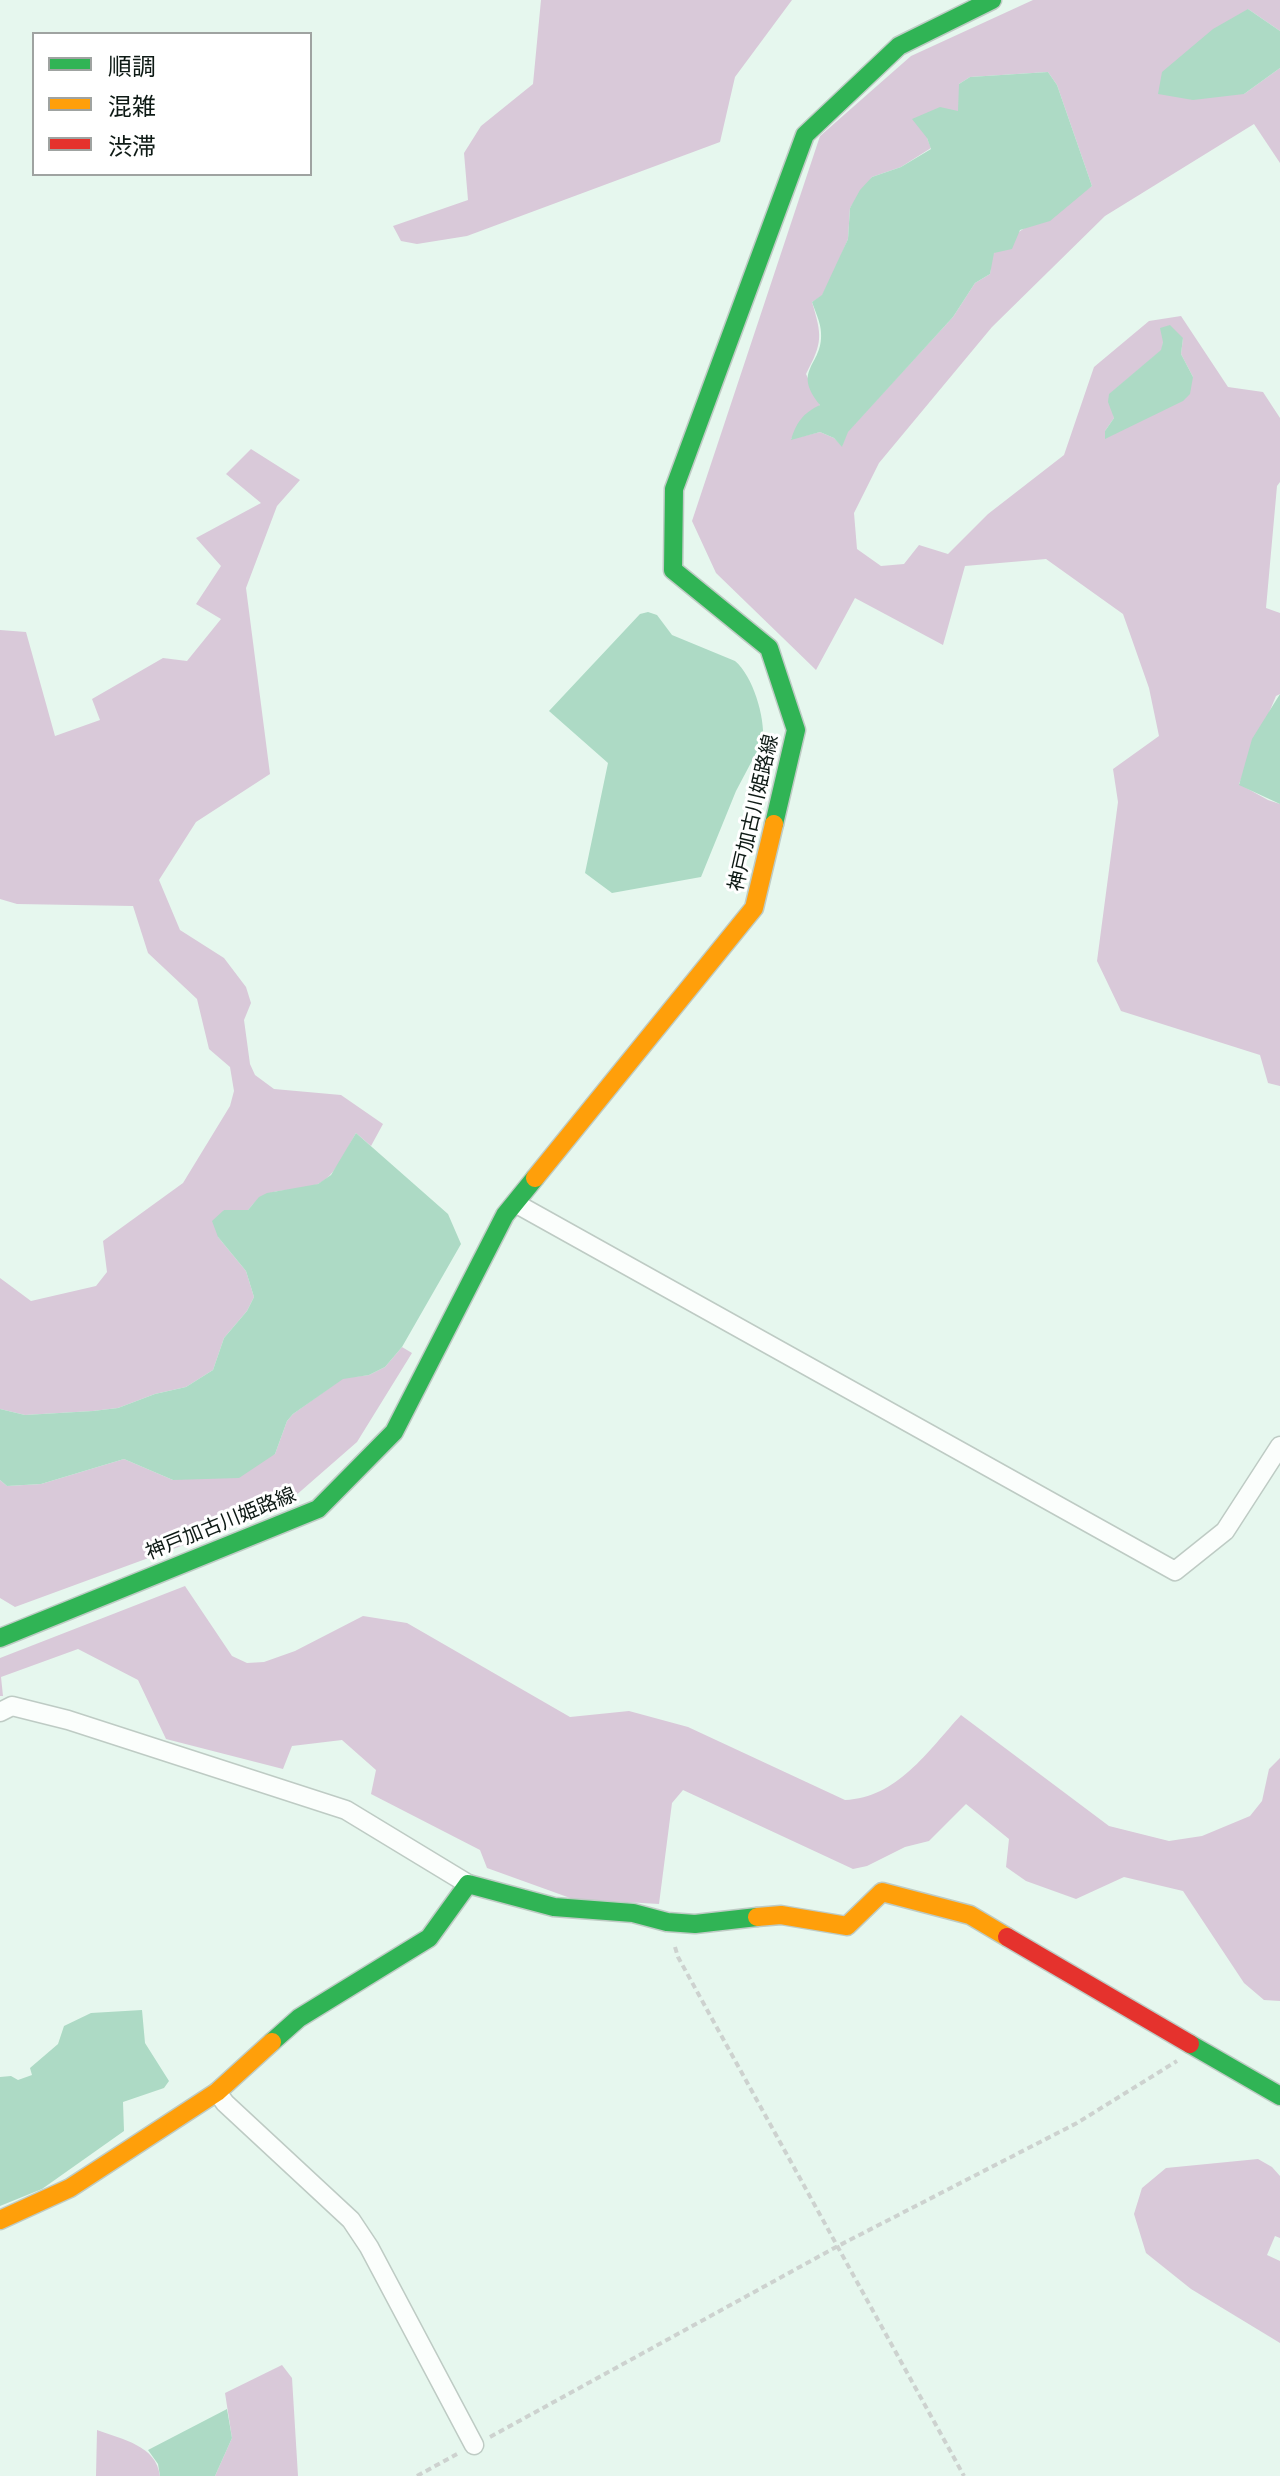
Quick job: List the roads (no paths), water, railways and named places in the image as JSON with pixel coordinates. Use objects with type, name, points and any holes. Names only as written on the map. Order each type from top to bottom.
[{"type":"street","name":"神戸加古川姫路線","points":[[0,1638],[318,1509],[394,1432],[505,1215],[754,908],[796,730],[769,648],[673,570],[674,489],[805,135],[899,46],[992,0]]},
{"type":"street","points":[[515,1203],[1175,1571],[1225,1531],[1280,1446]]},
{"type":"street","points":[[0,1712],[12,1706],[68,1720],[346,1810],[468,1884],[554,1907],[633,1913],[667,1922],[695,1924],[781,1915],[847,1926],[882,1892],[970,1915],[1280,2096]]},
{"type":"street","points":[[0,2220],[70,2188],[217,2092],[299,2018],[429,1938],[468,1884]]},
{"type":"street","points":[[217,2092],[225,2103],[351,2220],[369,2247],[474,2445]]}]
